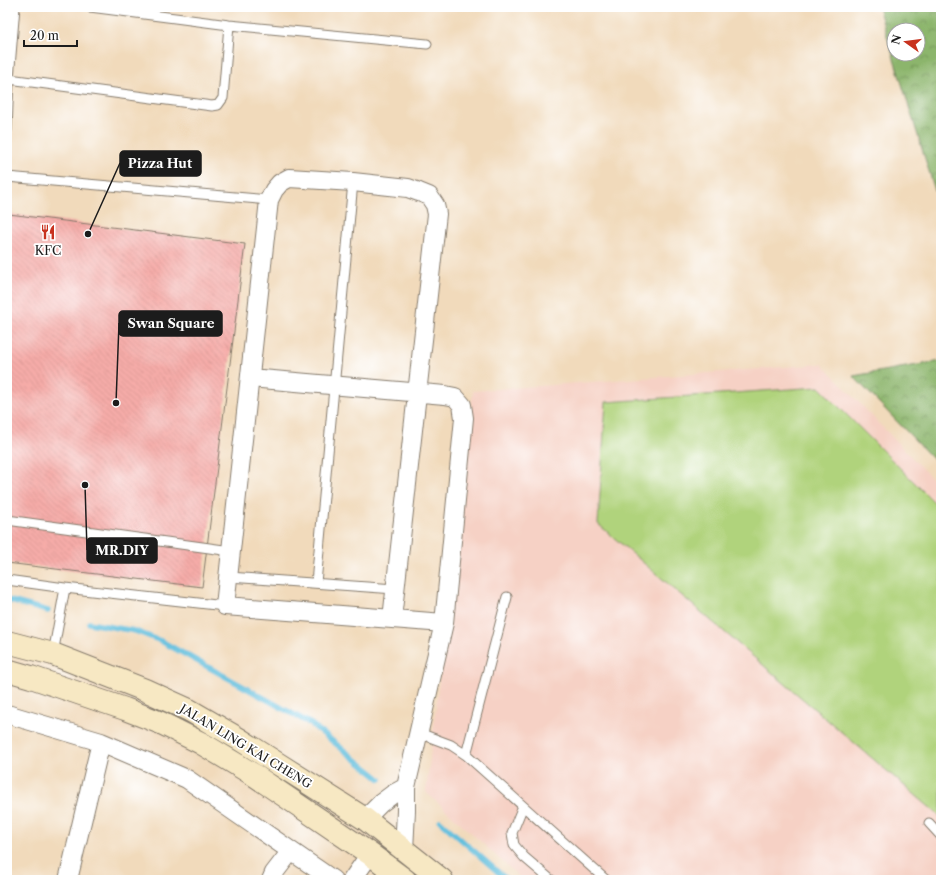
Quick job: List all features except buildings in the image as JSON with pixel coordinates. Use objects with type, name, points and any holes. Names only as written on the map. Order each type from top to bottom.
[{"type":"street","points":[[392,619],[416,392],[437,214],[435,205],[430,196],[408,188],[353,182],[289,178],[280,183],[274,190],[269,200],[225,606],[392,619],[444,623]]},
{"type":"street","points":[[250,378],[446,395],[455,397],[462,405],[464,418],[444,623],[406,787],[404,850]]},
{"type":"street","name":"JALAN LING KAI CHENG","points":[[7,642],[53,654],[145,690],[189,710],[239,739],[365,819],[442,880]]},
{"type":"street","name":"JALAN LING KAI CHENG","points":[[7,670],[125,709],[161,723],[201,743],[254,775],[370,854],[405,880]]},
{"type":"street","points":[[7,714],[101,742],[187,779],[333,880]]},
{"type":"street","points":[[68,880],[101,742]]},
{"type":"street","points":[[365,819],[381,803],[406,787]]},
{"type":"street","points":[[271,880],[274,873],[291,852]]},
{"type":"street","points":[[352,880],[370,854]]},
{"type":"lane","points":[[7,130],[9,60],[14,7]]},
{"type":"lane","points":[[90,7],[228,25],[427,44]]},
{"type":"lane","points":[[9,79],[212,106],[218,105],[223,98],[228,25]]},
{"type":"lane","points":[[7,178],[269,200]]},
{"type":"lane","points":[[316,584],[353,182]]},
{"type":"lane","points":[[7,520],[232,551]]},
{"type":"lane","points":[[228,577],[395,589]]},
{"type":"lane","points":[[7,580],[225,606]]},
{"type":"lane","points":[[53,654],[65,588]]},
{"type":"lane","points":[[466,754],[507,597]]},
{"type":"lane","points":[[419,733],[451,745],[466,754],[606,880]]},
{"type":"lane","points":[[523,806],[512,833],[514,845],[524,857],[551,880]]},
{"type":"lane","points":[[929,823],[941,836]]},
{"type":"shaded area","points":[[822,364],[941,488],[941,880],[523,880],[426,792],[473,391]]},
{"type":"green space","points":[[878,7],[941,7],[941,210],[895,62],[926,62],[926,22],[886,22],[886,33]]},
{"type":"green space","points":[[941,361],[941,467],[853,376]]},
{"type":"green space","points":[[819,387],[941,509],[941,817],[598,524],[606,402]]},
{"type":"waterway","points":[[7,600],[48,611]]},
{"type":"waterway","points":[[89,623],[135,631],[161,641],[311,724],[380,779]]},
{"type":"waterway","points":[[440,821],[507,880]]},
{"type":"place","name":"KFC","points":[[48,232]]},
{"type":"place","name":"Pizza Hut","points":[[88,234]]},
{"type":"place","name":"Swan Square","points":[[116,403]]},
{"type":"place","name":"MR.DIY","points":[[85,485]]}]
